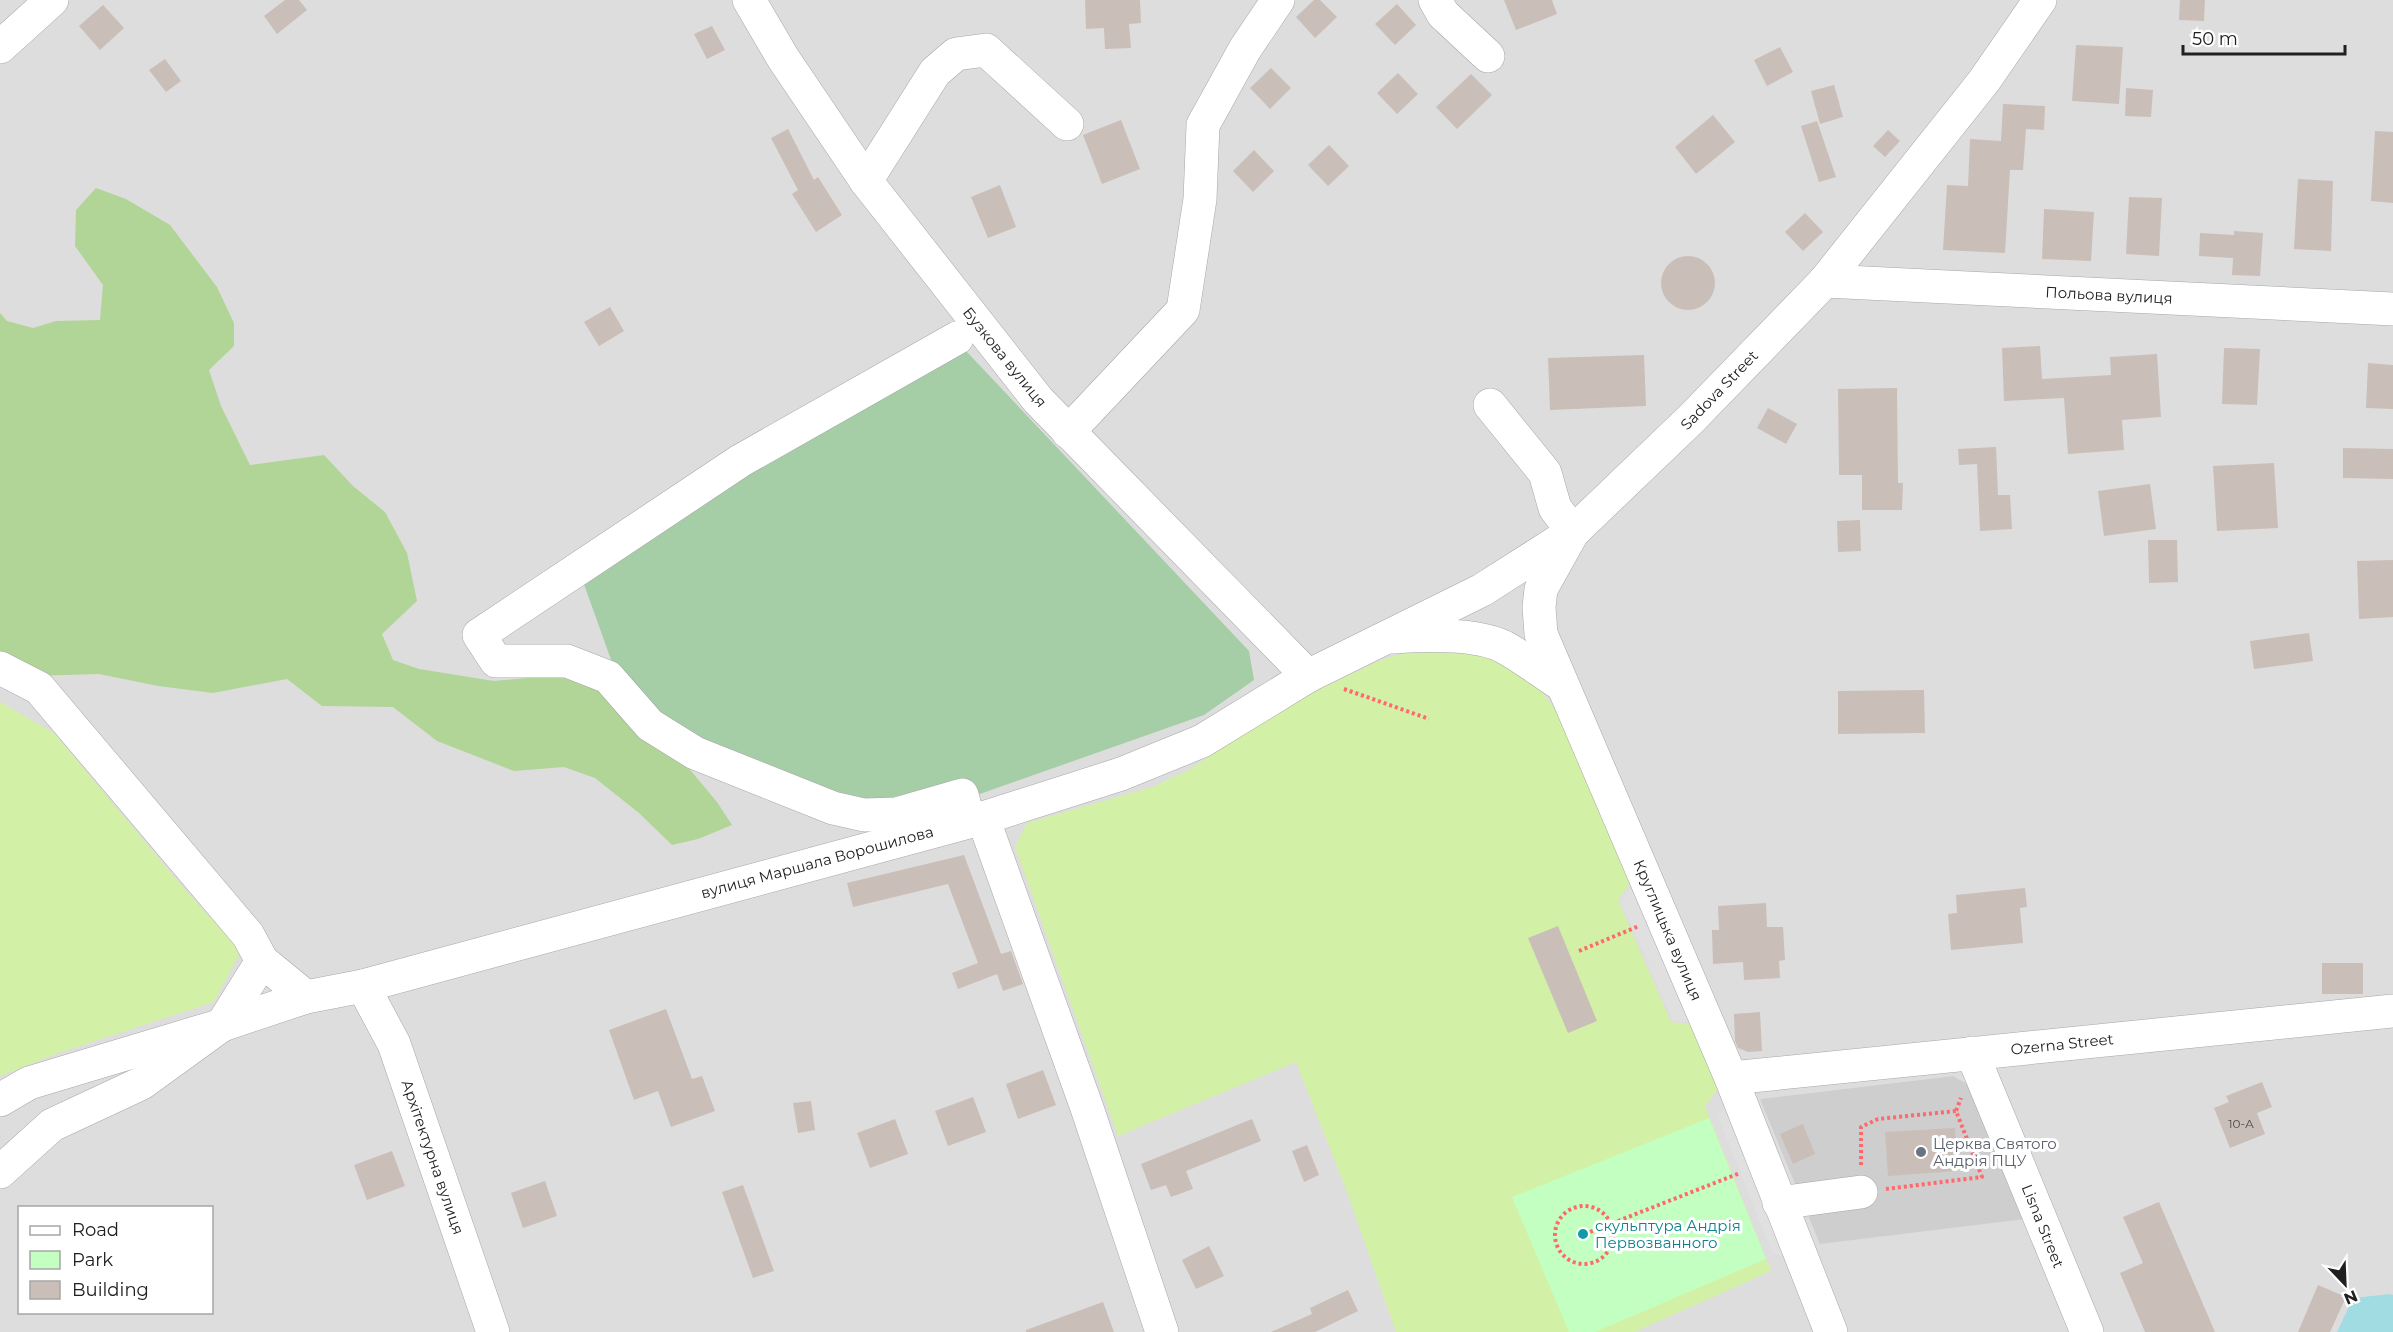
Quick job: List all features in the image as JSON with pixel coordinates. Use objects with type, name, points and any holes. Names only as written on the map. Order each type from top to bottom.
[{"type":"street","points":[[0,47],[52,0]]},
{"type":"street","name":"Бузкова вулиця","points":[[749,0],[783,58],[866,180],[1038,400],[1308,676]]},
{"type":"street","points":[[1068,432],[1183,310],[1200,199],[1203,125],[1245,49],[1278,0]]},
{"type":"street","points":[[1435,0],[1443,15],[1488,56]]},
{"type":"street","name":"Sadova Street","points":[[1308,676],[1482,590],[1573,532],[1691,419],[1825,281],[1984,81],[2040,0]]},
{"type":"street","points":[[866,180],[935,72],[956,54],[986,51],[1067,124]]},
{"type":"street","name":"Польова вулиця","points":[[1825,281],[2393,309]]},
{"type":"street","points":[[957,338],[740,461],[479,635],[496,661],[567,661],[608,677],[650,724],[695,753],[833,808],[864,815],[896,814],[963,795],[976,819],[1094,1129],[1162,1332]]},
{"type":"street","points":[[1490,405],[1545,473],[1555,508],[1573,532]]},
{"type":"street","name":"Круглицька вулиця","points":[[1573,532],[1541,589],[1539,607],[1541,634],[1731,1078],[1831,1332]]},
{"type":"street","points":[[1383,638],[1434,636],[1468,638],[1502,646],[1562,685]]},
{"type":"street","points":[[0,668],[39,688],[248,935],[262,961],[306,997]]},
{"type":"street","name":"вулиця Маршала Ворошилова","points":[[0,1100],[30,1083],[306,997],[363,986],[976,819],[1121,774],[1202,741],[1308,676]]},
{"type":"street","points":[[0,1172],[52,1125],[142,1083],[222,1025],[262,961]]},
{"type":"street","name":"Архітектурна вулиця","points":[[363,986],[394,1044],[493,1332]]},
{"type":"street","name":"Ozerna Street","points":[[1731,1078],[2393,1011]]},
{"type":"street","name":"Lisna Street","points":[[1972,1053],[2087,1332]]},
{"type":"street","points":[[1779,1203],[1861,1192]]},
{"type":"path","points":[[1308,676],[1429,719]]},
{"type":"path","points":[[1579,951],[1662,916]]},
{"type":"path","points":[[1956,1112],[1982,1177],[1861,1192],[1861,1127],[1878,1119],[1956,1112]]},
{"type":"path","points":[[1590,1232],[1764,1164]]},
{"type":"path","points":[[1592,1207],[1601,1212],[1610,1224],[1612,1238],[1609,1248],[1595,1262],[1575,1263],[1566,1258],[1555,1242],[1558,1222],[1572,1208],[1592,1207]]},
{"type":"shaded area","points":[[0,0],[2393,0],[2393,1332],[0,1332]],"holes":[[[1953,1076],[1971,1086],[1760,1099]]]},
{"type":"shaded area","points":[[1632,885],[1691,1022],[1673,1021],[1620,901]]},
{"type":"shaded area","points":[[1953,1076],[1971,1086],[2025,1219],[1820,1244],[1760,1099]]},
{"type":"shaded area","points":[[1727,1104],[1788,1257],[1772,1253],[1718,1117]]},
{"type":"green space","points":[[96,188],[126,199],[170,225],[217,287],[234,323],[234,346],[209,370],[221,406],[250,465],[324,455],[353,486],[385,512],[407,553],[417,601],[382,634],[393,660],[419,669],[494,681],[527,678],[556,668],[598,682],[681,759],[717,802],[732,825],[698,839],[672,845],[639,813],[595,778],[564,767],[514,771],[437,741],[393,707],[322,706],[287,679],[213,693],[158,686],[99,674],[30,676],[0,658],[0,313],[7,321],[33,328],[56,321],[100,320],[103,285],[75,246],[76,210]]},
{"type":"green space","points":[[966,351],[1249,651],[1254,680],[1204,715],[977,795],[962,787],[850,803],[664,729],[614,668],[581,576],[721,490]]},
{"type":"green space","points":[[1429,651],[1472,653],[1507,663],[1537,685],[1557,712],[1630,884],[1618,900],[1671,1022],[1691,1024],[1718,1089],[1705,1106],[1771,1271],[1634,1332],[1396,1332],[1347,1192],[1296,1062],[1118,1136],[1015,847],[1027,823],[1152,787],[1189,770],[1283,707],[1378,661],[1404,653]]},
{"type":"green space","points":[[0,702],[54,733],[186,891],[241,951],[214,1002],[61,1052],[0,1076]]},
{"type":"green space","points":[[1709,1118],[1766,1259],[1595,1332],[1569,1332],[1512,1197]]},
{"type":"water","points":[[2393,1295],[2393,1332],[2337,1332],[2353,1298]]},
{"type":"building","points":[[285,0],[299,0],[307,10],[277,34],[264,16]]},
{"type":"building","points":[[1085,0],[1140,0],[1141,23],[1129,24],[1131,48],[1105,49],[1104,28],[1086,29]]},
{"type":"building","points":[[1314,0],[1320,0],[1337,17],[1315,38],[1296,17]]},
{"type":"building","points":[[1504,0],[1552,0],[1557,14],[1516,30]]},
{"type":"building","points":[[2180,0],[2205,0],[2204,21],[2179,20]]},
{"type":"building","points":[[1397,4],[1416,25],[1395,45],[1375,24]]},
{"type":"building","points":[[103,5],[124,28],[100,50],[79,26]]},
{"type":"building","points":[[712,26],[725,50],[707,59],[694,34]]},
{"type":"building","points":[[2076,45],[2123,47],[2119,104],[2072,101]]},
{"type":"building","points":[[1780,47],[1793,72],[1767,86],[1754,60]]},
{"type":"building","points":[[165,59],[181,81],[166,92],[149,70]]},
{"type":"building","points":[[1271,68],[1291,88],[1270,109],[1250,88]]},
{"type":"building","points":[[1398,73],[1418,94],[1397,114],[1377,93]]},
{"type":"building","points":[[1471,74],[1492,95],[1457,129],[1436,107]]},
{"type":"building","points":[[1834,85],[1843,117],[1820,124],[1811,91]]},
{"type":"building","points":[[2126,88],[2153,90],[2151,117],[2125,116]]},
{"type":"building","points":[[2003,104],[2045,106],[2044,130],[2026,129],[2023,170],[2010,170],[2005,253],[1943,250],[1947,185],[1968,186],[1970,139],[2001,141]]},
{"type":"building","points":[[1713,115],[1735,142],[1696,174],[1675,147]]},
{"type":"building","points":[[1121,120],[1140,169],[1102,184],[1083,135]]},
{"type":"building","points":[[1817,121],[1836,177],[1819,182],[1801,126]]},
{"type":"building","points":[[788,129],[814,180],[818,177],[842,215],[816,232],[792,194],[798,190],[771,138]]},
{"type":"building","points":[[1888,130],[1900,141],[1885,157],[1873,146]]},
{"type":"building","points":[[2375,131],[2393,132],[2393,203],[2371,201]]},
{"type":"building","points":[[1329,145],[1349,166],[1328,186],[1308,165]]},
{"type":"building","points":[[1254,150],[1274,171],[1253,192],[1233,171]]},
{"type":"building","points":[[2298,179],[2333,181],[2331,251],[2294,249]]},
{"type":"building","points":[[1000,185],[1016,227],[988,238],[971,197]]},
{"type":"building","points":[[2129,197],[2162,198],[2159,256],[2126,254]]},
{"type":"building","points":[[2044,209],[2094,212],[2091,261],[2042,259]]},
{"type":"building","points":[[1805,213],[1823,232],[1803,251],[1785,232]]},
{"type":"building","points":[[2234,231],[2263,233],[2260,276],[2232,275],[2233,258],[2199,256],[2200,233],[2234,235]]},
{"type":"building","points":[[1683,256],[1693,256],[1703,260],[1711,268],[1715,283],[1711,298],[1703,306],[1693,310],[1683,310],[1673,306],[1665,298],[1661,288],[1661,278],[1665,268],[1673,260]]},
{"type":"building","points":[[610,307],[624,331],[599,346],[584,322]]},
{"type":"building","points":[[2040,346],[2042,379],[2111,375],[2110,357],[2157,354],[2161,417],[2122,420],[2124,450],[2068,454],[2064,398],[2004,401],[2002,348]]},
{"type":"building","points":[[2224,348],[2260,349],[2257,405],[2222,404]]},
{"type":"building","points":[[1644,355],[1646,406],[1550,410],[1548,358]]},
{"type":"building","points":[[2368,363],[2393,365],[2393,409],[2366,408]]},
{"type":"building","points":[[1897,388],[1898,483],[1903,483],[1902,510],[1862,510],[1862,475],[1839,475],[1838,389]]},
{"type":"building","points":[[1768,408],[1797,424],[1786,444],[1757,428]]},
{"type":"building","points":[[1996,447],[1998,495],[2010,495],[2012,529],[1980,531],[1977,464],[1959,465],[1958,449]]},
{"type":"building","points":[[2343,448],[2393,449],[2393,479],[2343,478]]},
{"type":"building","points":[[2274,463],[2278,528],[2217,531],[2213,466]]},
{"type":"building","points":[[2150,484],[2156,529],[2104,536],[2098,491]]},
{"type":"building","points":[[1860,520],[1861,551],[1838,552],[1837,521]]},
{"type":"building","points":[[2148,540],[2177,540],[2178,582],[2149,583]]},
{"type":"building","points":[[2393,560],[2393,617],[2359,619],[2357,561]]},
{"type":"building","points":[[2309,633],[2313,661],[2254,669],[2250,641]]},
{"type":"building","points":[[1924,690],[1925,733],[1838,734],[1838,691]]},
{"type":"building","points":[[964,855],[1001,954],[1011,951],[1023,984],[1003,991],[997,974],[958,989],[952,973],[978,963],[948,884],[853,907],[847,883]]},
{"type":"building","points":[[2025,888],[2027,907],[2020,908],[2023,943],[1951,950],[1948,914],[1957,913],[1956,895]]},
{"type":"building","points":[[1766,903],[1767,927],[1783,927],[1785,960],[1779,961],[1780,978],[1744,980],[1743,962],[1713,964],[1712,930],[1719,930],[1718,906]]},
{"type":"building","points":[[1558,926],[1597,1021],[1568,1033],[1528,938]]},
{"type":"building","points":[[2322,963],[2363,963],[2363,994],[2322,994]]},
{"type":"building","points":[[666,1009],[692,1079],[702,1076],[715,1111],[671,1127],[658,1091],[634,1100],[609,1030]]},
{"type":"building","points":[[1760,1012],[1762,1051],[1748,1052],[1738,1048],[1735,1041],[1734,1014]]},
{"type":"building","points":[[1043,1070],[1056,1105],[1018,1119],[1006,1084]]},
{"type":"building","points":[[2262,1082],[2272,1107],[2257,1113],[2265,1134],[2230,1148],[2214,1108],[2229,1102],[2226,1096]]},
{"type":"building","points":[[973,1097],[986,1132],[948,1146],[935,1111]]},
{"type":"building","points":[[811,1101],[815,1130],[798,1133],[793,1103]]},
{"type":"building","points":[[895,1119],[908,1154],[870,1168],[857,1133]]},
{"type":"building","points":[[1252,1119],[1261,1141],[1186,1171],[1193,1189],[1171,1197],[1166,1185],[1151,1190],[1141,1164]]},
{"type":"building","points":[[1803,1124],[1815,1154],[1793,1164],[1780,1134]]},
{"type":"building","name":"Церква Святого Андрія ПЦУ","points":[[1955,1128],[1957,1171],[1888,1176],[1885,1132]]},
{"type":"building","points":[[1307,1145],[1319,1175],[1304,1182],[1292,1151]]},
{"type":"building","points":[[392,1151],[405,1186],[367,1200],[354,1165]]},
{"type":"building","points":[[545,1181],[557,1216],[523,1228],[511,1193]]},
{"type":"building","points":[[743,1185],[774,1271],[753,1278],[722,1192]]},
{"type":"building","points":[[2159,1202],[2215,1332],[2145,1332],[2120,1273],[2143,1263],[2123,1217]]},
{"type":"building","points":[[1209,1246],[1224,1276],[1196,1289],[1182,1260]]},
{"type":"building","points":[[2318,1285],[2346,1297],[2330,1332],[2298,1332]]},
{"type":"building","points":[[1348,1290],[1358,1311],[1315,1332],[1271,1332],[1312,1314],[1310,1308]]},
{"type":"building","points":[[1103,1302],[1114,1332],[1026,1332],[1026,1330]]},
{"type":"place","name":"Церква Святого Андрія ПЦУ","points":[[1921,1152]]},
{"type":"place","name":"скульптура Андрія Первозванного","points":[[1583,1234]]}]
